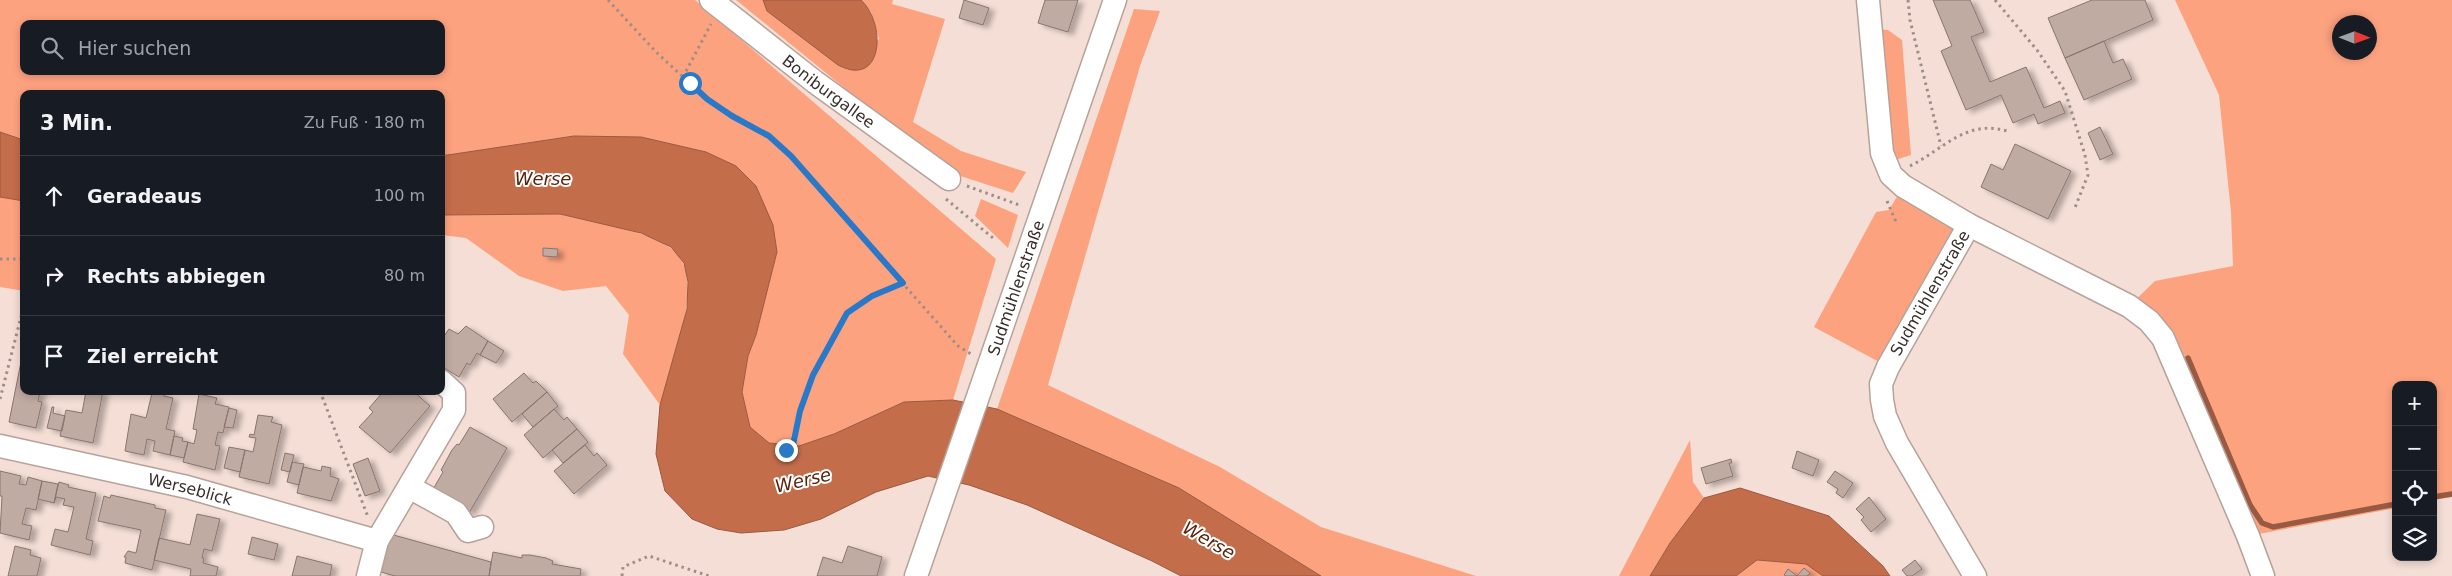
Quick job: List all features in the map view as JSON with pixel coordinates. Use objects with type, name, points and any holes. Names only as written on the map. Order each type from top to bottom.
[{"type":"street","name":"Sudmühlenstraße","points":[[916,576],[1115,0]]},
{"type":"street","points":[[1868,0],[1882,153],[1891,175]]},
{"type":"street","name":"Boniburgallee","points":[[715,4],[815,82],[942,175]]},
{"type":"street","name":"Sudmühlenstraße","points":[[1891,175],[1903,186],[1970,225],[1888,367],[1881,384],[1881,392],[1885,416],[1897,443],[1975,576]]},
{"type":"street","points":[[1970,225],[2129,306],[2149,321],[2163,338],[2248,536],[2262,576]]},
{"type":"street","points":[[368,576],[377,541],[454,410],[454,393],[445,385]]},
{"type":"street","name":"Werseblick","points":[[0,446],[187,488],[377,541]]},
{"type":"street","points":[[409,487],[456,513],[468,531],[482,527]]},
{"type":"path","points":[[608,0],[656,52],[707,99],[769,136],[791,156],[958,346],[974,356]]},
{"type":"path","points":[[1908,0],[1914,38],[1941,146]]},
{"type":"path","points":[[1995,0],[2037,50],[2065,91],[2085,155],[2088,175],[2074,210]]},
{"type":"path","points":[[683,77],[715,4]]},
{"type":"path","points":[[1891,175],[1924,159],[1941,146],[1973,129],[1991,126],[2007,131]]},
{"type":"path","points":[[993,238],[942,196],[942,175],[1024,207]]},
{"type":"path","points":[[0,260],[20,259]]},
{"type":"path","points":[[792,450],[800,411],[813,375],[847,313],[872,296],[903,283]]},
{"type":"path","points":[[0,399],[20,321]]},
{"type":"path","points":[[322,395],[377,541]]},
{"type":"path","points":[[786,450],[800,451]]},
{"type":"path","points":[[622,576],[623,567],[649,556],[708,576]]},
{"type":"shaded area","points":[[0,0],[695,0],[996,259],[953,400],[904,402],[834,434],[799,446],[769,443],[750,427],[742,392],[748,356],[756,335],[777,253],[773,225],[574,136],[445,155],[445,90],[20,90],[20,138],[0,132]]},
{"type":"shaded area","points":[[736,0],[763,0],[767,11],[848,70],[879,39],[871,12],[861,0],[893,0],[892,4],[945,19],[913,122],[961,151],[1026,172],[1013,193],[948,172]]},
{"type":"shaded area","points":[[2175,0],[2452,0],[2452,497],[2437,499],[2437,381],[2392,381],[2392,509],[2248,536],[2163,338],[2129,306],[2155,281],[2233,266],[2231,212],[2219,95]]},
{"type":"shaded area","points":[[1134,9],[1160,11],[1140,66],[1048,385],[1220,467],[1321,527],[1476,576],[1321,576],[1179,488],[997,409]]},
{"type":"shaded area","points":[[1871,29],[1888,30],[1902,40],[1911,155],[1895,160],[1882,153]]},
{"type":"shaded area","points":[[1898,195],[1953,229],[1955,245],[1883,364],[1814,327],[1876,212],[1889,210]]},
{"type":"shaded area","points":[[0,197],[20,200],[20,290],[0,287]]},
{"type":"shaded area","points":[[981,199],[1018,215],[1008,248],[975,216]]},
{"type":"shaded area","points":[[560,214],[630,230],[657,240],[669,247],[681,259],[687,277],[687,298],[678,346],[660,405],[623,354],[629,315],[606,286],[563,291],[519,276],[466,238],[445,235],[445,215]]},
{"type":"shaded area","points":[[1690,440],[1693,482],[1704,498],[1670,543],[1650,576],[1619,576]]},
{"type":"shaded area","points":[[1756,560],[1807,564],[1823,576],[1736,576]]},
{"type":"water","points":[[763,0],[861,0],[875,24],[877,37],[876,51],[872,61],[864,68],[853,70],[838,65],[767,11]]},
{"type":"water","points":[[0,132],[20,139],[20,200],[0,197]]},
{"type":"water","name":"Werse","points":[[574,136],[641,137],[706,152],[736,166],[756,186],[773,225],[777,252],[756,335],[748,356],[742,392],[750,427],[769,443],[799,446],[834,434],[904,402],[953,400],[997,409],[1179,488],[1321,576],[1181,576],[1027,505],[969,485],[928,476],[876,492],[821,519],[784,530],[741,533],[717,529],[692,519],[665,491],[656,454],[660,405],[687,309],[688,282],[684,263],[671,247],[641,233],[560,214],[445,215],[445,155]]},
{"type":"water","points":[[1740,488],[1829,516],[1883,566],[1890,576],[1823,576],[1806,564],[1757,560],[1736,576],[1650,576],[1670,543],[1704,498]]},
{"type":"building","points":[[964,0],[989,8],[983,25],[959,18]]},
{"type":"building","points":[[1045,0],[1078,0],[1068,32],[1038,23]]},
{"type":"building","points":[[1933,0],[1970,0],[1984,32],[1971,37],[1990,82],[2026,67],[2044,108],[2060,101],[2065,113],[2038,124],[2034,114],[2013,123],[2001,95],[1966,110],[1941,51],[1952,46]]},
{"type":"building","points":[[2092,0],[2145,0],[2153,20],[2065,58],[2048,18]]},
{"type":"building","points":[[2104,41],[2113,63],[2123,59],[2132,79],[2084,100],[2065,58]]},
{"type":"building","points":[[2100,127],[2113,154],[2100,160],[2088,133]]},
{"type":"building","points":[[2015,144],[2071,171],[2048,219],[1981,187],[1991,164],[2003,170]]},
{"type":"building","points":[[543,248],[558,249],[557,257],[543,256]]},
{"type":"building","points":[[466,326],[488,341],[480,355],[477,353],[470,365],[467,363],[459,377],[445,368],[445,334],[449,329],[458,334]]},
{"type":"building","points":[[488,341],[504,351],[496,363],[480,355]]},
{"type":"building","points":[[20,367],[20,395],[39,395],[38,401],[42,402],[36,428],[9,422]]},
{"type":"building","points":[[524,373],[533,383],[536,381],[547,392],[512,422],[493,399]]},
{"type":"building","points":[[547,392],[558,406],[533,427],[522,414]]},
{"type":"building","points":[[85,395],[102,395],[93,443],[60,436],[66,410],[82,413]]},
{"type":"building","points":[[152,395],[164,395],[173,398],[166,429],[175,431],[170,455],[153,451],[155,441],[147,439],[144,455],[125,451],[131,414],[146,418]]},
{"type":"building","points":[[199,395],[217,398],[215,404],[229,407],[223,433],[218,432],[215,445],[220,446],[215,470],[183,462],[188,442],[194,444],[197,430],[193,429]]},
{"type":"building","points":[[380,395],[418,395],[430,406],[390,453],[359,427],[373,412],[369,408]]},
{"type":"building","points":[[52,407],[54,407],[53,413],[65,416],[62,431],[47,428]]},
{"type":"building","points":[[229,408],[237,410],[233,428],[224,427]]},
{"type":"building","points":[[554,409],[564,420],[567,417],[577,429],[543,458],[524,435]]},
{"type":"building","points":[[258,415],[273,417],[271,422],[282,425],[269,484],[239,477],[245,450],[253,452],[256,438],[249,437],[250,434],[254,435]]},
{"type":"building","points":[[470,427],[507,448],[469,513],[432,491],[443,472],[441,470],[452,450],[457,444],[459,445]]},
{"type":"building","points":[[577,429],[588,442],[563,463],[552,450]]},
{"type":"building","points":[[174,436],[183,438],[182,441],[188,442],[184,458],[170,455]]},
{"type":"building","points":[[585,445],[594,456],[597,453],[607,465],[574,494],[554,471]]},
{"type":"building","points":[[229,447],[245,450],[240,472],[224,468]]},
{"type":"building","points":[[1797,451],[1819,460],[1813,476],[1792,468]]},
{"type":"building","points":[[285,453],[294,455],[290,472],[281,470]]},
{"type":"building","points":[[368,458],[380,491],[365,496],[353,464]]},
{"type":"building","points":[[1731,459],[1732,463],[1729,463],[1733,476],[1706,484],[1701,468]]},
{"type":"building","points":[[292,462],[304,464],[299,485],[287,482]]},
{"type":"building","points":[[322,466],[331,468],[330,476],[339,479],[331,501],[297,493],[303,467],[321,471]]},
{"type":"building","points":[[0,471],[21,476],[19,484],[26,485],[28,477],[42,481],[36,510],[26,508],[22,524],[32,526],[29,540],[0,533],[2,496],[0,496]]},
{"type":"building","points":[[1835,471],[1853,483],[1843,498],[1836,493],[1838,489],[1827,482]]},
{"type":"building","points":[[42,481],[58,484],[54,503],[38,499]]},
{"type":"building","points":[[59,482],[69,485],[68,487],[96,493],[86,539],[93,541],[90,555],[51,545],[55,529],[68,532],[74,507],[63,505],[65,499],[56,497],[54,503]]},
{"type":"building","points":[[111,495],[155,505],[155,508],[166,510],[152,570],[125,563],[126,557],[124,557],[128,551],[136,553],[141,530],[98,521],[104,496],[110,498]]},
{"type":"building","points":[[1869,497],[1886,519],[1871,532],[1861,520],[1864,517],[1856,509]]},
{"type":"building","points":[[197,514],[220,519],[212,551],[204,549],[202,558],[204,558],[203,563],[218,567],[216,576],[190,576],[191,569],[154,560],[159,538],[190,545]]},
{"type":"building","points":[[390,534],[491,562],[489,576],[395,576],[381,572]]},
{"type":"building","points":[[252,537],[278,544],[274,560],[248,554]]},
{"type":"building","points":[[15,546],[31,550],[30,555],[41,558],[37,576],[8,576]]},
{"type":"building","points":[[848,546],[882,557],[877,576],[817,576],[823,557],[842,563]]},
{"type":"building","points":[[493,552],[522,558],[522,555],[530,555],[546,558],[553,561],[552,564],[581,569],[580,576],[489,576]]},
{"type":"building","points":[[297,556],[332,565],[330,576],[292,576]]},
{"type":"building","points":[[1915,560],[1922,569],[1912,576],[1907,576],[1902,570]]},
{"type":"building","points":[[1804,568],[1810,573],[1807,576],[1797,576]]},
{"type":"building","points":[[1788,569],[1797,576],[1786,576],[1784,575]]},
{"type":"waterway","points":[[2188,358],[2250,505],[2262,523],[2273,527],[2392,505]]},
{"type":"waterway","points":[[2437,496],[2452,494]]},
{"type":"route","points":[[690,83],[707,99],[732,116],[769,136],[791,156],[903,283],[872,296],[847,313],[813,375],[807,397],[800,411],[792,442],[792,450],[786,450]]}]
